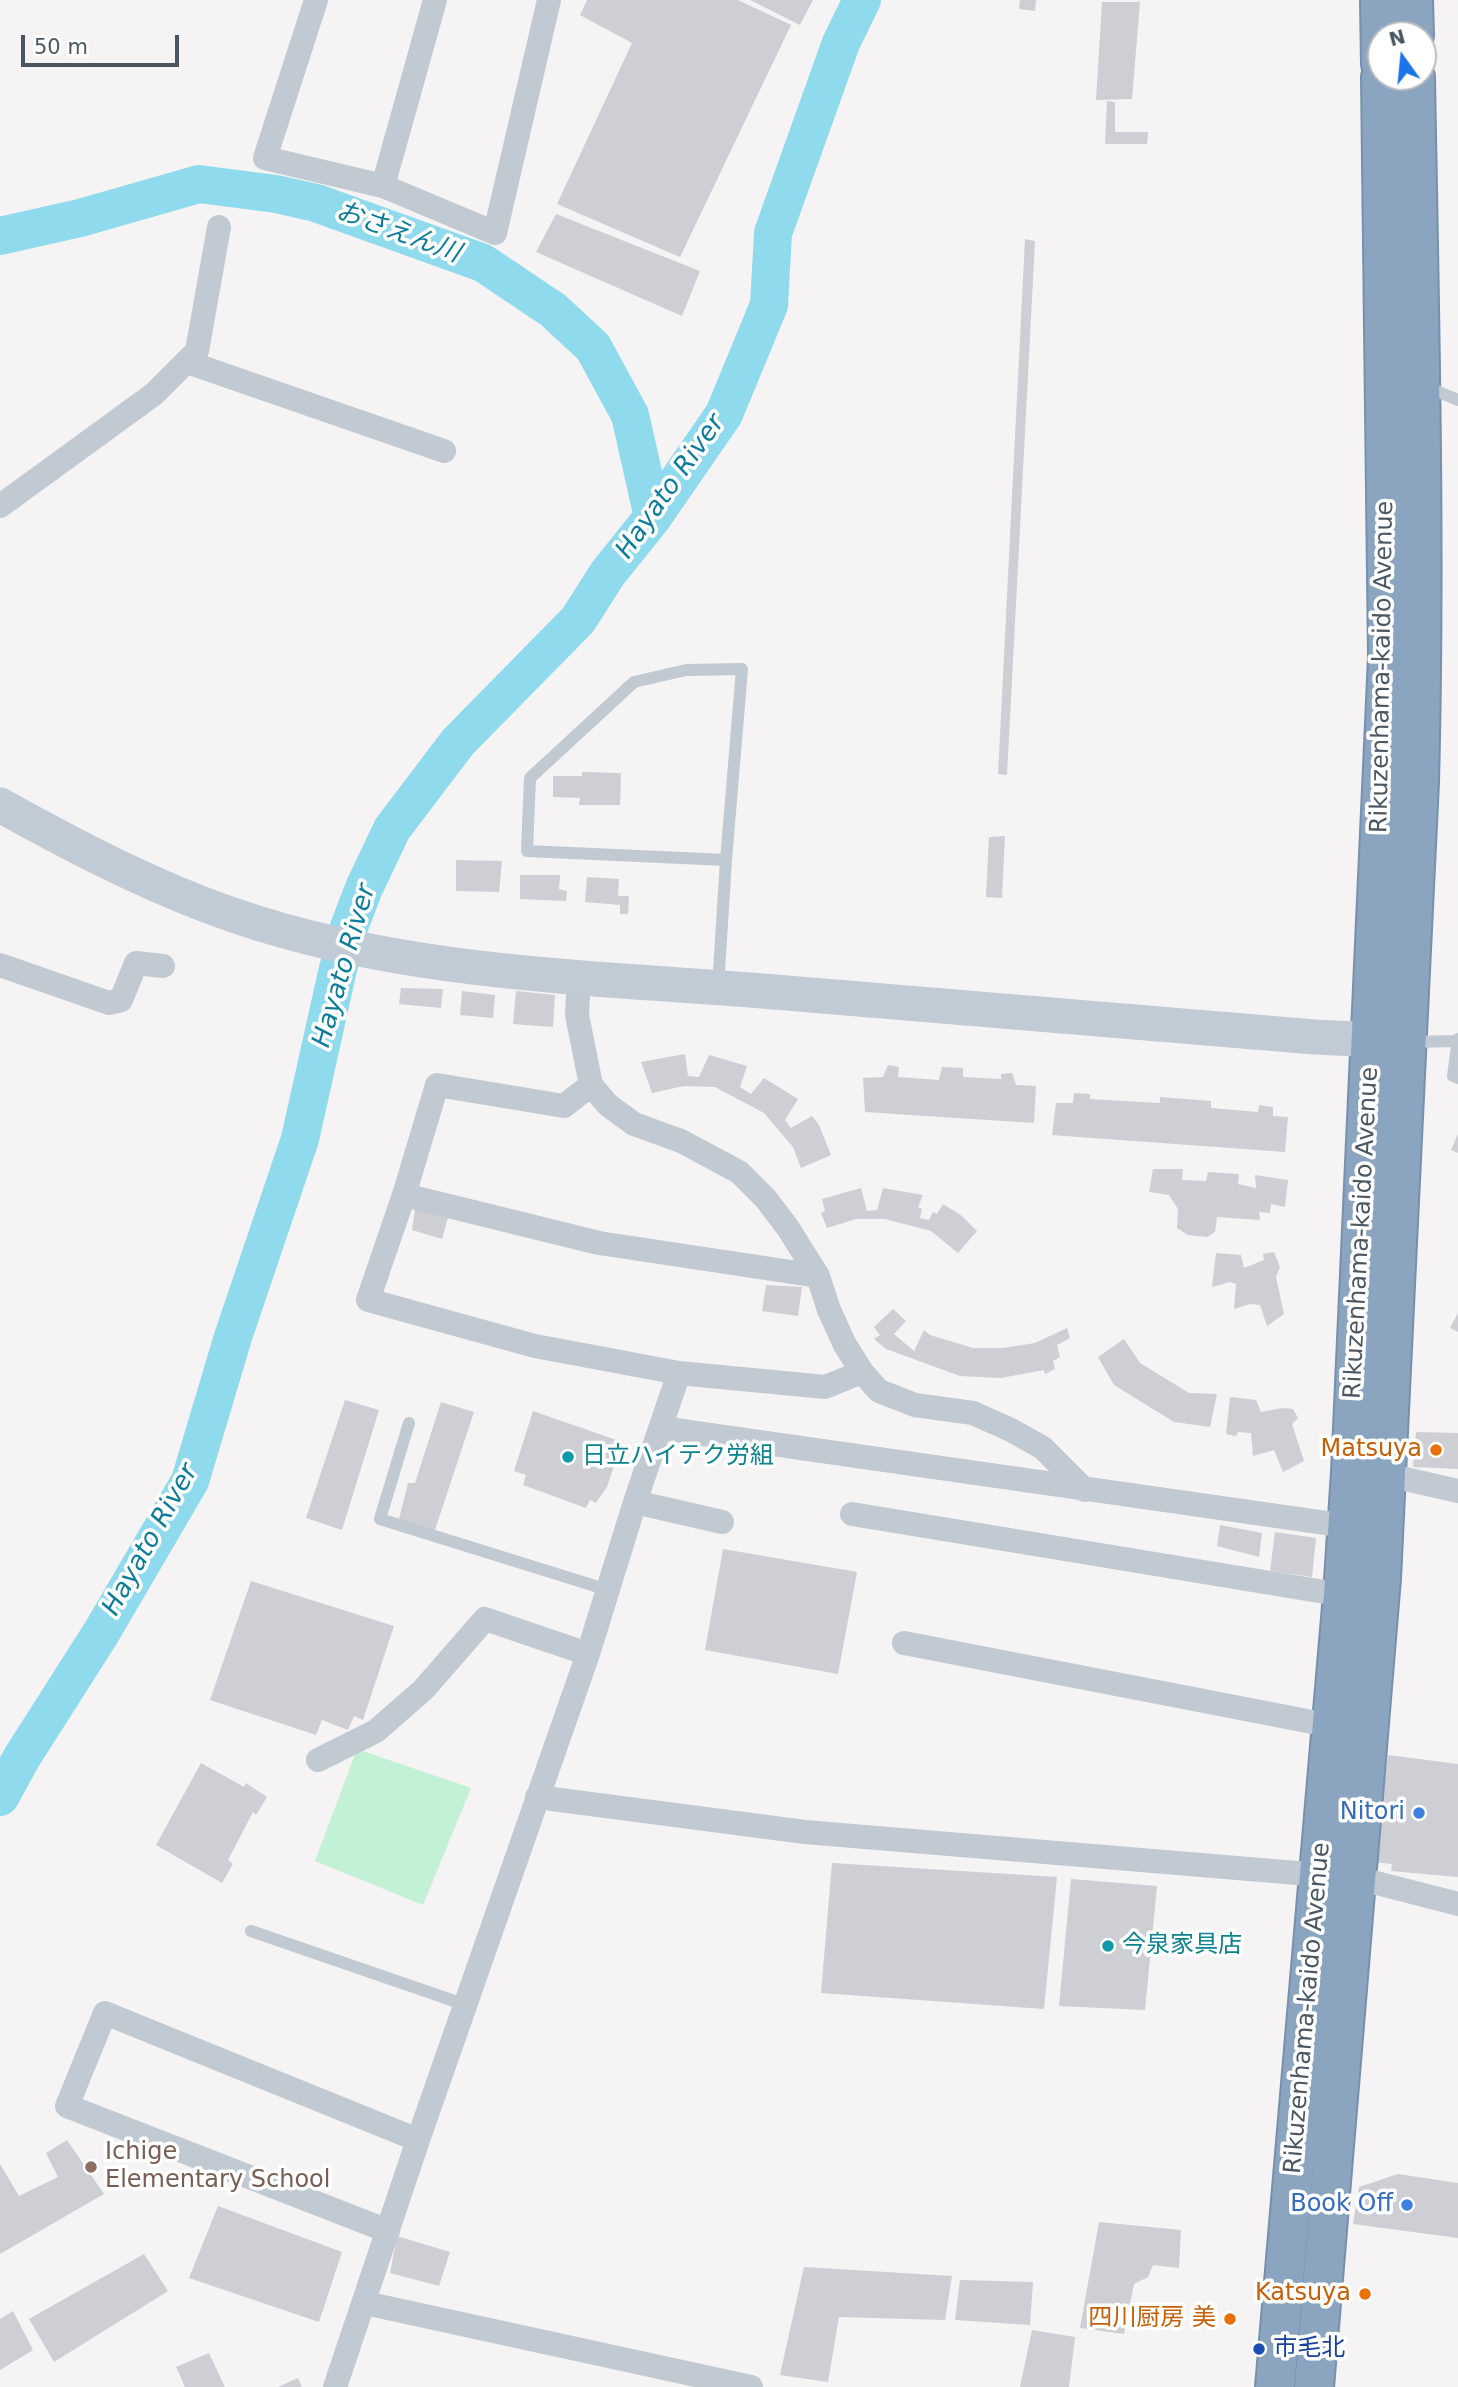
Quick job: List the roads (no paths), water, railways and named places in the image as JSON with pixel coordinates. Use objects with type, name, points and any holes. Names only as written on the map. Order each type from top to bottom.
[{"type":"highway","points":[[1380,0],[1380,21]]},
{"type":"highway","points":[[1413,0],[1414,21]]},
{"type":"highway","name":"Rikuzenhama-kaido Avenue","points":[[1382,91],[1403,382]]},
{"type":"highway","name":"Rikuzenhama-kaido Avenue","points":[[1314,2387],[1338,1876],[1369,1474],[1388,1041],[1388,657],[1403,382],[1414,91]]},
{"type":"highway","name":"Rikuzenhama-kaido Avenue","points":[[1275,2387],[1338,1876],[1333,1726],[1347,1527],[1369,1474]]},
{"type":"street","points":[[316,0],[265,158],[383,186],[495,233],[549,0]]},
{"type":"street","points":[[383,186],[435,0]]},
{"type":"street","points":[[0,506],[154,394],[197,351],[219,227]]},
{"type":"street","points":[[187,362],[444,451]]},
{"type":"street","points":[[0,805],[135,874],[231,915],[296,934],[419,960],[579,976],[1388,1041]]},
{"type":"street","points":[[0,964],[109,1003],[121,1000],[136,963],[163,966]]},
{"type":"street","points":[[579,976],[577,1014],[591,1085],[608,1105],[634,1124],[681,1141],[738,1171],[766,1199],[818,1276],[829,1311],[845,1345],[862,1372],[879,1391],[915,1405],[973,1413],[1011,1430],[1043,1448],[1085,1490]]},
{"type":"street","points":[[591,1085],[564,1106],[437,1085],[369,1300],[535,1346],[679,1373],[825,1387],[862,1372]]},
{"type":"street","points":[[404,1195],[599,1243],[818,1276]]},
{"type":"street","points":[[335,2387],[418,2140],[588,1654],[635,1502],[679,1373]]},
{"type":"street","points":[[661,1428],[1347,1527]]},
{"type":"street","points":[[1369,1474],[1458,1491]]},
{"type":"street","points":[[635,1502],[722,1522]]},
{"type":"street","points":[[852,1514],[1343,1595]]},
{"type":"street","points":[[318,1760],[376,1731],[422,1690],[485,1619],[588,1654]]},
{"type":"street","points":[[904,1643],[1333,1726]]},
{"type":"street","points":[[537,1797],[805,1832],[1338,1876],[1458,1904]]},
{"type":"street","points":[[388,2231],[68,2106],[105,2013],[418,2140]]},
{"type":"street","points":[[365,2303],[751,2387]]},
{"type":"lane","points":[[1403,382],[1458,400]]},
{"type":"lane","points":[[718,987],[742,669],[686,670],[634,682],[530,778],[527,851],[726,860]]},
{"type":"lane","points":[[1388,1041],[1458,1040],[1453,1076],[1458,1078]]},
{"type":"lane","points":[[409,1423],[380,1519],[608,1590]]},
{"type":"lane","points":[[251,1931],[466,2005]]},
{"type":"waterway","name":"Hayato River","points":[[0,1797],[190,1481],[233,1337],[300,1139],[349,927],[392,829],[458,742],[578,620],[608,573],[653,517],[724,414],[769,305],[773,233],[841,43],[862,0]]},
{"type":"waterway","name":"おさえん川","points":[[0,236],[80,218],[199,184],[276,194],[316,203],[483,263],[553,310],[593,347],[630,415],[653,517]]},
{"type":"place","name":"Matsuya","points":[[1436,1450]]},
{"type":"place","name":"日立ハイテク労組","points":[[568,1457]]},
{"type":"place","name":"Nitori","points":[[1419,1813]]},
{"type":"place","name":"今泉家具店","points":[[1108,1946]]},
{"type":"place","name":"Ichige Elementary School","points":[[91,2167]]},
{"type":"place","name":"Book Off","points":[[1407,2205]]},
{"type":"place","name":"Katsuya","points":[[1365,2294]]},
{"type":"place","name":"四川厨房 美","points":[[1230,2319]]},
{"type":"place","name":"市毛北","points":[[1259,2349]]}]
